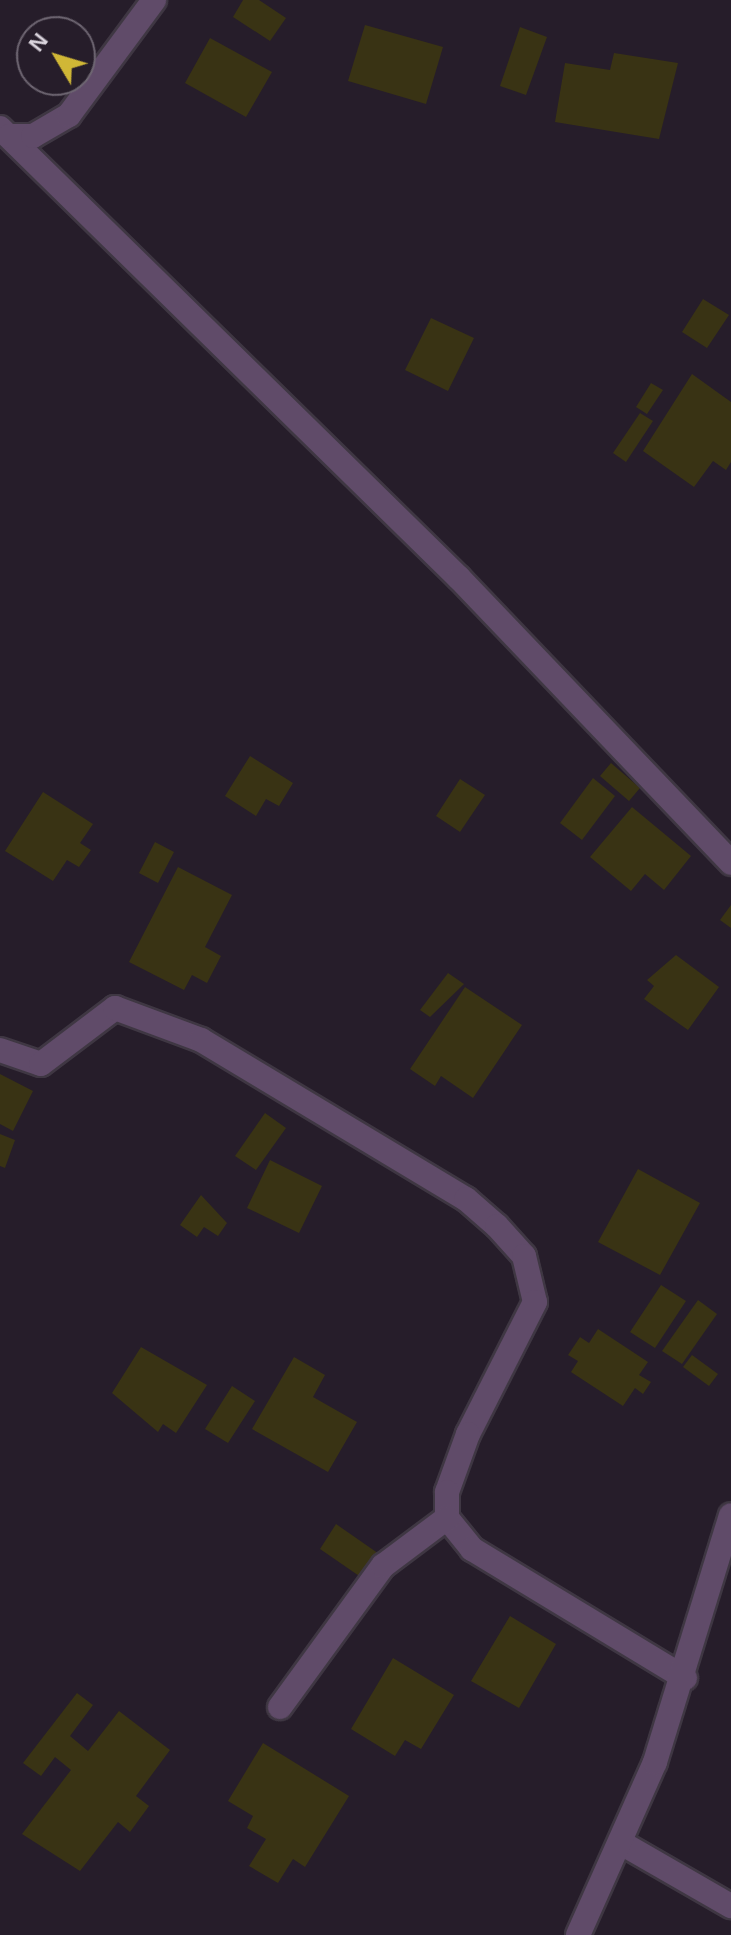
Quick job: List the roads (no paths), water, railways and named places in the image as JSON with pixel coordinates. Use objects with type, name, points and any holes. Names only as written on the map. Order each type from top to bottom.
[{"type":"street","points":[[4,132],[33,136],[69,115],[154,0]]},
{"type":"street","points":[[4,132],[459,578],[731,863]]},
{"type":"street","points":[[0,1050],[41,1064],[115,1008],[201,1040],[466,1199],[497,1226],[524,1256],[535,1302],[468,1434],[447,1492],[447,1518],[472,1549],[685,1678]]},
{"type":"street","points":[[578,1935],[623,1844],[685,1678],[731,1515]]},
{"type":"street","points":[[280,1707],[383,1566],[447,1518]]},
{"type":"street","points":[[623,1844],[731,1906]]}]
